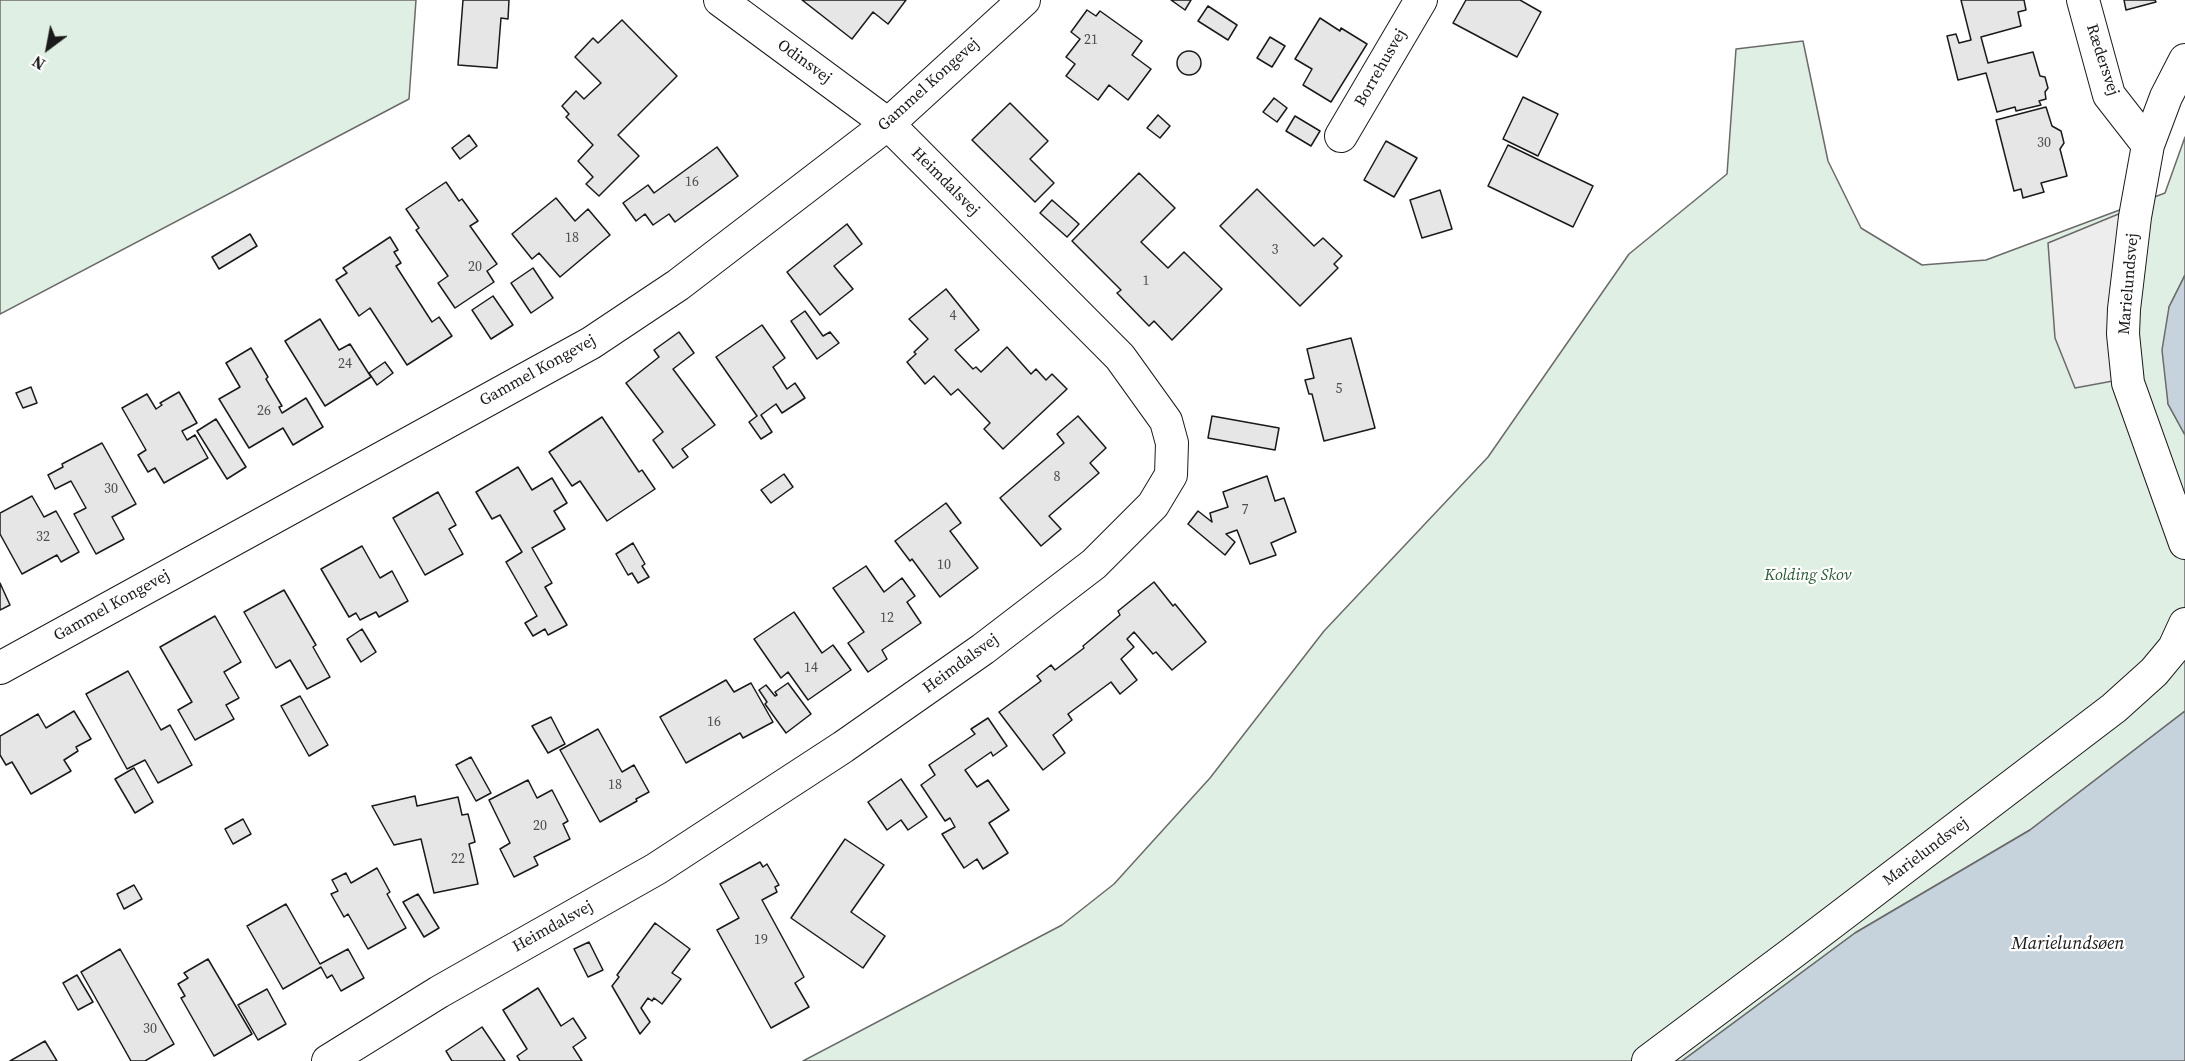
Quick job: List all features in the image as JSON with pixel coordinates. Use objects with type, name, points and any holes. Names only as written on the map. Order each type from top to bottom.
[{"type":"street","name":"Odinsvej","points":[[720,0],[888,124]]},
{"type":"street","name":"Gammel Kongevej","points":[[0,668],[591,343],[678,285],[888,124],[1024,0]]},
{"type":"street","name":"Borrehusvej","points":[[1341,136],[1421,0]]},
{"type":"street","name":"Rædersvej","points":[[2084,0],[2109,95],[2148,145]]},
{"type":"street","name":"Marielundsvej","points":[[2185,60],[2166,98],[2148,145],[2135,217],[2123,334],[2128,383],[2185,543]]},
{"type":"street","name":"Heimdalsvej","points":[[328,1061],[440,992],[656,870],[843,747],[983,650],[1094,564],[1153,505],[1171,475],[1172,443],[1166,420],[1120,357],[888,124]]},
{"type":"street","name":"Marielundsvej","points":[[1648,1061],[2114,708],[2154,672],[2174,648],[2185,624]]},
{"type":"green space","points":[[0,0],[416,0],[409,99],[0,314]]},
{"type":"green space","name":"Kolding Skov","points":[[1803,41],[1828,161],[1861,228],[1922,265],[1986,260],[2165,193],[2185,137],[2185,275],[2169,307],[2168,404],[2185,435],[2185,711],[2030,830],[1855,933],[1682,1061],[803,1061],[1062,925],[1114,884],[1210,778],[1324,631],[1488,457],[1629,254],[1727,174],[1736,49]]},
{"type":"shaded area","points":[[2121,213],[2129,378],[2075,388],[2055,338],[2048,243]]},
{"type":"water","points":[[2185,275],[2185,435],[2168,404],[2162,350],[2169,307]]},
{"type":"water","name":"Marielundsøen","points":[[2185,711],[2185,1061],[1682,1061],[1855,933],[2030,830]]},
{"type":"building","points":[[463,0],[509,0],[508,19],[501,18],[497,68],[458,65]]},
{"type":"building","points":[[802,0],[906,0],[888,24],[873,12],[852,39]]},
{"type":"building","points":[[1171,0],[1191,0],[1185,10]]},
{"type":"building","points":[[1466,0],[1520,0],[1541,12],[1517,57],[1453,23]]},
{"type":"building","points":[[1961,0],[2024,0],[2026,10],[2018,12],[2021,26],[1981,37],[1988,63],[2033,52],[2040,76],[2045,77],[2048,88],[2045,92],[2046,99],[2039,101],[2041,105],[2016,111],[2015,107],[1997,112],[1986,73],[1958,80],[1947,36],[1956,34],[1959,43],[1971,40]]},
{"type":"building","points":[[2124,0],[2155,0],[2156,2],[2126,10]]},
{"type":"building","points":[[1208,6],[1237,25],[1228,40],[1198,21]]},
{"type":"building","points":[[1087,10],[1096,16],[1100,11],[1142,41],[1132,55],[1151,69],[1128,100],[1109,85],[1098,100],[1066,76],[1075,64],[1066,57],[1080,39],[1071,32]]},
{"type":"building","points":[[1320,18],[1367,44],[1331,102],[1303,85],[1312,69],[1295,59]]},
{"type":"building","points":[[622,20],[677,76],[618,135],[639,156],[599,196],[586,184],[593,177],[578,161],[593,145],[566,117],[569,114],[562,106],[576,91],[584,99],[601,83],[575,57],[593,38],[598,43]]},
{"type":"building","points":[[1270,37],[1285,46],[1272,67],[1257,58]]},
{"type":"building","points":[[1189,51],[1197,55],[1201,63],[1197,71],[1189,75],[1181,71],[1177,63],[1181,55]]},
{"type":"building","points":[[1523,97],[1558,114],[1538,156],[1503,139]]},
{"type":"building","points":[[1274,98],[1287,108],[1277,122],[1263,112]]},
{"type":"building","points":[[1010,103],[1048,141],[1030,159],[1054,183],[1035,202],[972,140]]},
{"type":"building","points":[[2046,107],[2052,126],[2061,131],[2064,143],[2060,149],[2067,176],[2041,183],[2044,192],[2023,198],[2021,189],[2014,191],[1996,120]]},
{"type":"building","points":[[1158,115],[1170,126],[1160,138],[1147,128]]},
{"type":"building","points":[[1295,116],[1320,131],[1311,146],[1286,131]]},
{"type":"building","points":[[469,135],[477,146],[460,159],[452,148]]},
{"type":"building","points":[[1386,141],[1417,158],[1394,197],[1364,180]]},
{"type":"building","points":[[1508,145],[1593,186],[1573,227],[1488,186]]},
{"type":"building","points":[[717,147],[738,176],[675,222],[669,214],[653,225],[645,214],[636,221],[623,203],[648,185],[654,193]]},
{"type":"building","points":[[1139,173],[1175,208],[1141,242],[1168,268],[1184,252],[1222,289],[1172,340],[1154,321],[1149,326],[1117,293],[1121,290],[1072,241]]},
{"type":"building","points":[[446,182],[459,201],[462,199],[478,221],[470,226],[497,264],[487,271],[494,282],[455,308],[438,283],[448,276],[416,230],[419,228],[406,209]]},
{"type":"building","points":[[1257,189],[1314,246],[1323,238],[1342,256],[1334,264],[1338,268],[1300,306],[1220,226]]},
{"type":"building","points":[[1440,190],[1452,229],[1422,238],[1410,200]]},
{"type":"building","points":[[556,198],[575,221],[588,209],[610,235],[560,277],[539,253],[532,259],[512,234]]},
{"type":"building","points":[[1052,200],[1079,224],[1067,237],[1040,213]]},
{"type":"building","points":[[847,224],[862,244],[834,266],[853,289],[820,315],[787,272]]},
{"type":"building","points":[[250,234],[257,246],[219,269],[212,257]]},
{"type":"building","points":[[390,237],[398,250],[394,252],[401,263],[396,266],[432,322],[439,317],[452,336],[407,365],[370,308],[359,316],[336,280],[347,273],[343,268]]},
{"type":"building","points":[[533,268],[553,298],[531,313],[511,283]]},
{"type":"building","points":[[946,289],[979,330],[955,350],[973,369],[976,367],[981,372],[1007,347],[1031,374],[1036,369],[1046,380],[1052,374],[1067,389],[1003,449],[984,429],[990,423],[958,389],[951,395],[934,376],[925,384],[907,362],[928,339],[909,319]]},
{"type":"building","points":[[493,296],[513,325],[491,339],[472,310]]},
{"type":"building","points":[[805,311],[823,336],[830,332],[839,343],[817,359],[791,321]]},
{"type":"building","points":[[320,319],[339,350],[350,344],[371,377],[325,406],[285,341]]},
{"type":"building","points":[[762,325],[785,358],[773,367],[787,389],[795,383],[805,398],[782,413],[776,404],[761,415],[772,432],[761,439],[749,422],[757,416],[716,357]]},
{"type":"building","points":[[679,332],[694,353],[673,369],[715,425],[682,449],[688,457],[673,468],[653,440],[663,432],[626,383],[659,357],[654,350]]},
{"type":"building","points":[[1351,338],[1375,428],[1324,441],[1312,394],[1309,394],[1305,380],[1314,378],[1307,349]]},
{"type":"building","points":[[251,348],[282,406],[279,407],[282,413],[306,398],[323,427],[293,445],[283,428],[249,448],[219,399],[240,387],[226,363]]},
{"type":"building","points":[[385,362],[393,373],[377,385],[369,373]]},
{"type":"building","points":[[31,387],[37,403],[23,408],[16,393]]},
{"type":"building","points":[[179,392],[197,423],[182,431],[187,440],[195,435],[208,458],[164,483],[155,468],[148,472],[138,455],[146,450],[122,408],[147,394],[156,409],[162,405],[160,403]]},
{"type":"building","points":[[1078,416],[1106,448],[1090,463],[1099,473],[1049,516],[1061,529],[1041,546],[1000,498],[1064,443],[1057,434]]},
{"type":"building","points":[[1212,416],[1279,428],[1275,450],[1208,438]]},
{"type":"building","points":[[602,417],[639,472],[642,470],[655,489],[607,521],[580,481],[572,486],[549,452]]},
{"type":"building","points":[[216,419],[246,467],[227,479],[197,431]]},
{"type":"building","points":[[102,443],[136,504],[112,517],[124,539],[96,554],[74,514],[86,508],[71,481],[55,489],[48,475],[63,467],[62,464]]},
{"type":"building","points":[[518,467],[532,490],[552,478],[567,503],[554,511],[565,529],[532,548],[552,583],[545,587],[567,625],[548,635],[545,629],[533,636],[525,623],[537,616],[506,562],[522,552],[500,515],[492,519],[476,492]]},
{"type":"building","points":[[784,474],[793,487],[771,503],[761,490]]},
{"type":"building","points":[[1267,476],[1275,501],[1284,498],[1296,532],[1271,543],[1276,555],[1250,564],[1237,530],[1226,534],[1235,542],[1225,555],[1188,524],[1198,511],[1212,522],[1210,513],[1228,507],[1223,492]]},
{"type":"building","points":[[438,492],[456,525],[449,529],[463,554],[425,575],[393,518]]},
{"type":"building","points":[[32,496],[44,517],[56,511],[79,552],[61,562],[57,555],[22,574],[0,534],[0,513]]},
{"type":"building","points":[[946,503],[961,523],[950,531],[978,568],[940,597],[912,559],[910,561],[895,541]]},
{"type":"building","points":[[633,543],[645,564],[642,566],[649,577],[638,583],[632,573],[628,575],[616,554]]},
{"type":"building","points":[[362,546],[380,578],[392,571],[408,601],[379,617],[376,612],[360,620],[356,613],[349,617],[321,569]]},
{"type":"building","points":[[866,566],[884,592],[902,578],[915,596],[907,602],[921,623],[882,650],[887,659],[868,672],[848,643],[864,632],[833,588]]},
{"type":"building","points":[[1154,582],[1206,642],[1172,670],[1156,652],[1153,654],[1134,632],[1127,639],[1134,647],[1121,659],[1137,680],[1120,694],[1111,682],[1068,714],[1072,720],[1053,735],[1065,753],[1043,770],[999,712],[1041,681],[1037,676],[1051,665],[1055,670],[1084,648],[1083,646],[1120,615],[1118,611]]},
{"type":"building","points":[[0,583],[10,605],[0,610]]},
{"type":"building","points":[[284,590],[316,645],[313,647],[330,677],[307,689],[290,660],[276,668],[244,612]]},
{"type":"building","points":[[794,612],[822,653],[833,645],[851,670],[808,700],[788,672],[781,678],[754,639]]},
{"type":"building","points":[[215,616],[241,662],[224,672],[239,698],[226,705],[234,719],[195,740],[178,710],[192,702],[160,647]]},
{"type":"building","points":[[362,629],[376,652],[361,662],[347,639]]},
{"type":"building","points":[[128,671],[161,730],[170,725],[192,765],[158,783],[145,760],[127,769],[86,694]]},
{"type":"building","points":[[726,680],[734,692],[751,683],[773,722],[743,738],[740,733],[686,763],[660,717]]},
{"type":"building","points":[[788,683],[811,714],[786,733],[765,704],[767,702],[759,690],[766,685],[775,696],[777,695],[775,692]]},
{"type":"building","points":[[300,696],[328,745],[309,756],[281,706]]},
{"type":"building","points":[[74,711],[91,739],[76,747],[78,751],[64,760],[71,771],[31,794],[12,762],[6,765],[0,755],[0,736],[38,714],[46,728]]},
{"type":"building","points":[[551,717],[565,744],[548,753],[532,726]]},
{"type":"building","points":[[988,718],[1007,746],[993,756],[991,752],[965,770],[977,787],[988,780],[1009,810],[989,823],[1008,853],[983,869],[977,859],[964,868],[942,834],[955,827],[950,818],[945,821],[921,785],[935,775],[929,765],[975,734],[971,729]]},
{"type":"building","points":[[598,729],[622,772],[634,765],[649,792],[600,822],[560,750]]},
{"type":"building","points":[[471,757],[491,793],[476,801],[456,765]]},
{"type":"building","points":[[134,768],[153,802],[135,813],[115,779]]},
{"type":"building","points":[[901,779],[927,817],[908,830],[901,820],[887,830],[868,802]]},
{"type":"building","points":[[528,780],[537,798],[552,790],[568,821],[563,824],[570,839],[534,857],[538,865],[514,877],[500,849],[510,843],[489,800]]},
{"type":"building","points":[[415,796],[417,806],[458,797],[462,815],[468,814],[475,842],[469,844],[478,884],[434,893],[421,839],[394,845],[372,806]]},
{"type":"building","points":[[243,819],[251,834],[233,844],[225,829]]},
{"type":"building","points":[[845,839],[884,865],[851,912],[885,936],[863,968],[791,918]]},
{"type":"building","points":[[760,862],[763,867],[767,864],[779,885],[775,887],[777,892],[762,900],[804,977],[795,983],[809,1007],[771,1028],[717,930],[739,918],[720,884]]},
{"type":"building","points":[[377,868],[390,892],[387,894],[406,928],[368,949],[348,914],[344,917],[331,894],[338,891],[332,880],[346,873],[351,883]]},
{"type":"building","points":[[134,885],[142,899],[124,909],[117,894]]},
{"type":"building","points":[[418,894],[439,928],[424,937],[403,902]]},
{"type":"building","points":[[286,904],[320,964],[348,949],[364,978],[341,991],[332,975],[327,978],[321,967],[283,989],[247,926]]},
{"type":"building","points":[[655,923],[690,949],[672,973],[681,979],[662,1004],[654,998],[652,1001],[648,998],[641,1008],[650,1022],[640,1034],[612,986],[619,977],[617,975]]},
{"type":"building","points":[[589,942],[603,970],[588,977],[574,949]]},
{"type":"building","points":[[120,949],[174,1044],[145,1061],[131,1061],[81,972]]},
{"type":"building","points":[[208,959],[252,1034],[214,1056],[181,998],[185,996],[178,984],[188,978],[184,973]]},
{"type":"building","points":[[77,975],[93,1002],[78,1010],[63,983]]},
{"type":"building","points":[[538,988],[561,1026],[573,1018],[586,1038],[573,1047],[582,1061],[520,1061],[517,1056],[527,1049],[503,1010]]},
{"type":"building","points":[[267,989],[286,1024],[258,1040],[238,1005]]},
{"type":"building","points":[[482,1027],[505,1061],[452,1061],[446,1051]]},
{"type":"building","points":[[45,1041],[57,1061],[10,1061]]}]
